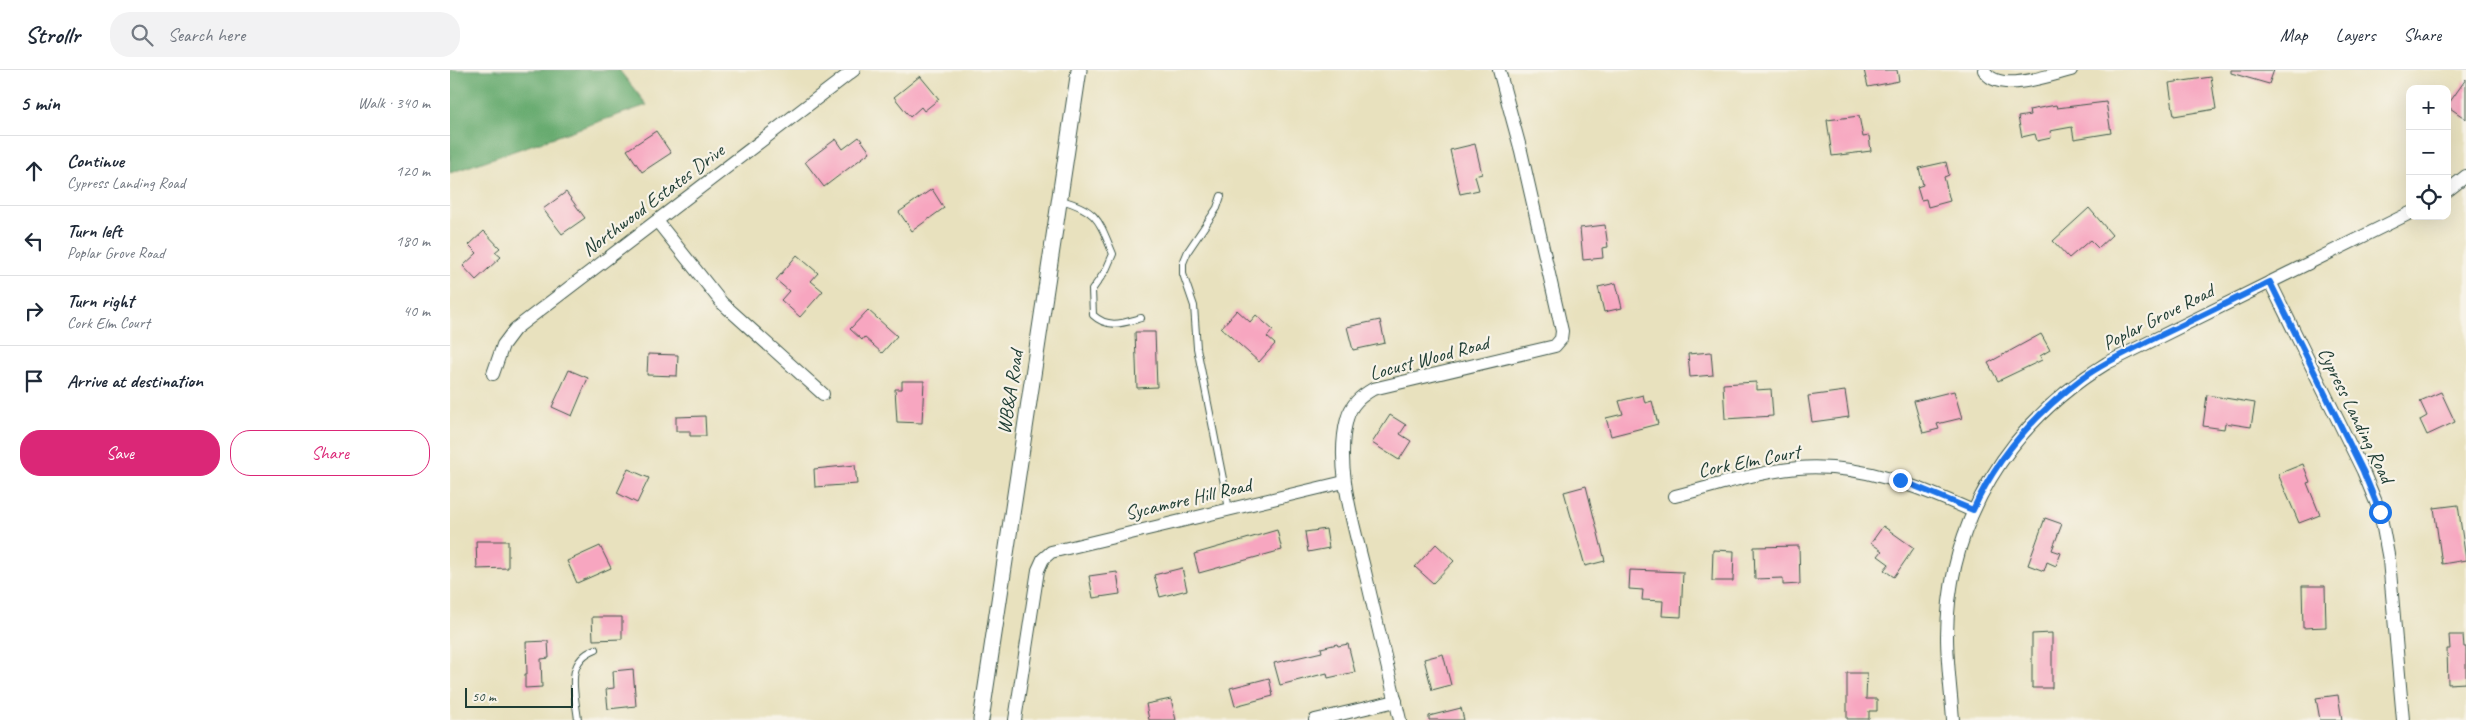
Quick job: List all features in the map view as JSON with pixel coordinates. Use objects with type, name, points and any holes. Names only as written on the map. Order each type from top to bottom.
[{"type":"street","name":"Northwood Estates Drive","points":[[493,374],[503,345],[515,329],[854,70]]},
{"type":"street","name":"WB&A Road","points":[[981,720],[1079,70]]},
{"type":"street","name":"Locust Wood Road","points":[[1400,720],[1344,482],[1344,440],[1347,419],[1353,405],[1362,395],[1374,389],[1554,346],[1560,339],[1562,331],[1542,240],[1499,70]]},
{"type":"street","points":[[1984,70],[1994,80],[2006,83],[2020,82],[2071,70]]},
{"type":"street","points":[[2451,188],[2466,176]]},
{"type":"street","name":"Poplar Grove Road","points":[[1953,720],[1947,637],[1949,611],[1959,551],[1973,510],[1982,492],[2014,444],[2048,407],[2079,381],[2130,351],[2406,215]]},
{"type":"street","points":[[657,221],[722,304],[823,394]]},
{"type":"street","name":"Cypress Landing Road","points":[[2270,282],[2363,471],[2380,512],[2389,560],[2403,720]]},
{"type":"street","name":"Cork Elm Court","points":[[1675,496],[1773,472],[1797,468],[1826,467],[1852,469],[1900,480],[1973,510]]},
{"type":"street","name":"Sycamore Hill Road","points":[[1015,720],[1036,585],[1043,559],[1051,552],[1344,482]]},
{"type":"street","points":[[1315,720],[1396,701]]},
{"type":"lane","points":[[1221,196],[1217,208],[1188,251],[1183,263],[1183,274],[1194,306],[1198,348],[1229,509]]},
{"type":"lane","points":[[1059,200],[1082,206],[1099,220],[1113,254],[1106,270],[1092,290],[1093,316],[1101,323],[1118,325],[1141,318]]},
{"type":"lane","points":[[578,720],[575,665],[584,654],[596,649]]},
{"type":"green space","points":[[450,70],[619,70],[647,105],[450,173]]},
{"type":"building","points":[[1864,70],[1897,70],[1899,81],[1868,87]]},
{"type":"building","points":[[2231,70],[2274,70],[2269,84],[2231,73]]},
{"type":"building","points":[[920,76],[939,99],[924,111],[921,107],[910,117],[894,97]]},
{"type":"building","points":[[2211,77],[2216,109],[2174,116],[2169,83]]},
{"type":"building","points":[[2466,79],[2466,119],[2451,109],[2451,100]]},
{"type":"building","points":[[2106,102],[2111,133],[2074,139],[2072,127],[2050,131],[2051,138],[2037,141],[2035,134],[2022,137],[2018,117],[2030,115],[2029,110],[2056,105],[2057,108]]},
{"type":"building","points":[[1859,116],[1863,137],[1869,136],[1871,151],[1832,156],[1827,120]]},
{"type":"building","points":[[656,131],[671,153],[642,172],[627,150]]},
{"type":"building","points":[[859,137],[870,152],[824,187],[805,162],[836,139],[843,149]]},
{"type":"building","points":[[1475,144],[1482,174],[1475,176],[1479,190],[1460,194],[1450,150]]},
{"type":"building","points":[[1946,162],[1949,175],[1944,177],[1950,201],[1928,207],[1926,199],[1921,200],[1917,187],[1923,185],[1919,168]]},
{"type":"building","points":[[932,189],[944,208],[912,231],[899,212]]},
{"type":"building","points":[[566,192],[585,218],[562,234],[543,209]]},
{"type":"building","points":[[2089,208],[2112,235],[2098,248],[2090,240],[2069,258],[2053,241]]},
{"type":"building","points":[[1605,225],[1608,247],[1602,248],[1603,258],[1583,260],[1580,228]]},
{"type":"building","points":[[484,231],[500,248],[495,252],[501,257],[476,280],[463,266],[477,253],[469,245]]},
{"type":"building","points":[[797,255],[818,273],[811,281],[823,291],[800,317],[781,300],[789,291],[776,280]]},
{"type":"building","points":[[1616,283],[1622,308],[1604,312],[1598,287]]},
{"type":"building","points":[[868,310],[897,336],[882,353],[864,337],[862,340],[850,329]]},
{"type":"building","points":[[1237,310],[1250,322],[1256,315],[1273,330],[1267,337],[1275,344],[1259,362],[1221,328]]},
{"type":"building","points":[[1380,320],[1385,343],[1353,350],[1347,327]]},
{"type":"building","points":[[1135,332],[1155,332],[1157,387],[1137,388]]},
{"type":"building","points":[[2041,334],[2050,350],[2040,356],[2042,360],[1998,381],[1988,363]]},
{"type":"building","points":[[1711,352],[1713,375],[1690,377],[1688,354]]},
{"type":"building","points":[[648,354],[678,355],[677,376],[647,375]]},
{"type":"building","points":[[569,370],[588,378],[572,416],[552,407]]},
{"type":"building","points":[[902,381],[924,381],[922,423],[897,422],[895,389],[902,389]]},
{"type":"building","points":[[1756,382],[1756,390],[1771,389],[1773,416],[1725,419],[1723,384]]},
{"type":"building","points":[[1845,391],[1849,417],[1812,422],[1808,396]]},
{"type":"building","points":[[1954,391],[1962,418],[1937,424],[1939,429],[1923,433],[1914,401]]},
{"type":"building","points":[[2441,392],[2455,422],[2427,435],[2420,420],[2427,416],[2420,401]]},
{"type":"building","points":[[1643,395],[1645,403],[1652,401],[1658,424],[1611,436],[1606,418],[1623,414],[1619,401]]},
{"type":"building","points":[[2207,395],[2255,403],[2251,427],[2225,423],[2224,429],[2203,426]]},
{"type":"building","points":[[1390,415],[1406,425],[1400,434],[1411,441],[1399,460],[1372,443]]},
{"type":"building","points":[[705,416],[706,436],[690,436],[690,431],[676,431],[676,417]]},
{"type":"building","points":[[2303,464],[2310,482],[2307,483],[2320,515],[2299,523],[2278,474]]},
{"type":"building","points":[[855,465],[857,484],[815,487],[814,469]]},
{"type":"building","points":[[628,469],[649,478],[637,503],[617,493]]},
{"type":"building","points":[[1586,486],[1605,561],[1585,566],[1564,492]]},
{"type":"building","points":[[2458,505],[2466,560],[2442,564],[2434,508]]},
{"type":"building","points":[[2045,518],[2062,524],[2052,550],[2061,553],[2056,566],[2047,562],[2044,571],[2028,565]]},
{"type":"building","points":[[1883,526],[1914,548],[1894,577],[1884,570],[1889,564],[1878,556],[1882,551],[1871,543]]},
{"type":"building","points":[[1326,529],[1329,548],[1308,552],[1305,532]]},
{"type":"building","points":[[1277,530],[1282,550],[1199,573],[1194,554]]},
{"type":"building","points":[[476,541],[508,541],[508,568],[477,569]]},
{"type":"building","points":[[1436,544],[1454,561],[1433,583],[1415,567]]},
{"type":"building","points":[[600,546],[611,568],[577,583],[567,561]]},
{"type":"building","points":[[1799,546],[1800,584],[1783,585],[1783,578],[1755,579],[1754,547]]},
{"type":"building","points":[[1713,550],[1734,551],[1733,581],[1712,581]]},
{"type":"building","points":[[1182,568],[1187,590],[1160,597],[1154,575]]},
{"type":"building","points":[[1630,570],[1683,572],[1681,617],[1662,616],[1663,601],[1642,600],[1643,590],[1629,589]]},
{"type":"building","points":[[1117,572],[1120,594],[1093,598],[1089,576]]},
{"type":"building","points":[[2302,586],[2325,586],[2326,627],[2303,628]]},
{"type":"building","points":[[592,617],[622,617],[622,639],[593,640]]},
{"type":"building","points":[[2052,633],[2052,688],[2032,688],[2032,634]]},
{"type":"building","points":[[2449,635],[2463,635],[2464,647],[2466,647],[2466,683],[2448,684],[2447,649],[2450,649]]},
{"type":"building","points":[[548,641],[549,658],[541,659],[542,687],[525,688],[525,674],[527,674],[526,642]]},
{"type":"building","points":[[1337,644],[1338,646],[1348,644],[1355,672],[1328,678],[1327,673],[1280,685],[1274,663],[1322,652],[1321,648]]},
{"type":"building","points":[[1443,654],[1451,685],[1432,690],[1424,659]]},
{"type":"building","points":[[633,669],[636,706],[608,709],[606,689],[614,688],[613,671]]},
{"type":"building","points":[[1847,673],[1867,673],[1866,699],[1877,699],[1877,711],[1869,711],[1869,719],[1847,719]]},
{"type":"building","points":[[1269,678],[1273,696],[1235,706],[1230,688]]},
{"type":"building","points":[[2338,695],[2342,720],[2320,720],[2316,698]]},
{"type":"building","points":[[1171,699],[1176,720],[1149,720],[1146,704]]},
{"type":"building","points":[[1461,708],[1464,720],[1429,720],[1429,716]]},
{"type":"route","points":[[1900,480],[1973,510],[1997,467],[2014,444],[2048,407],[2085,376],[2130,351],[2270,282],[2373,491],[2380,512]]}]
